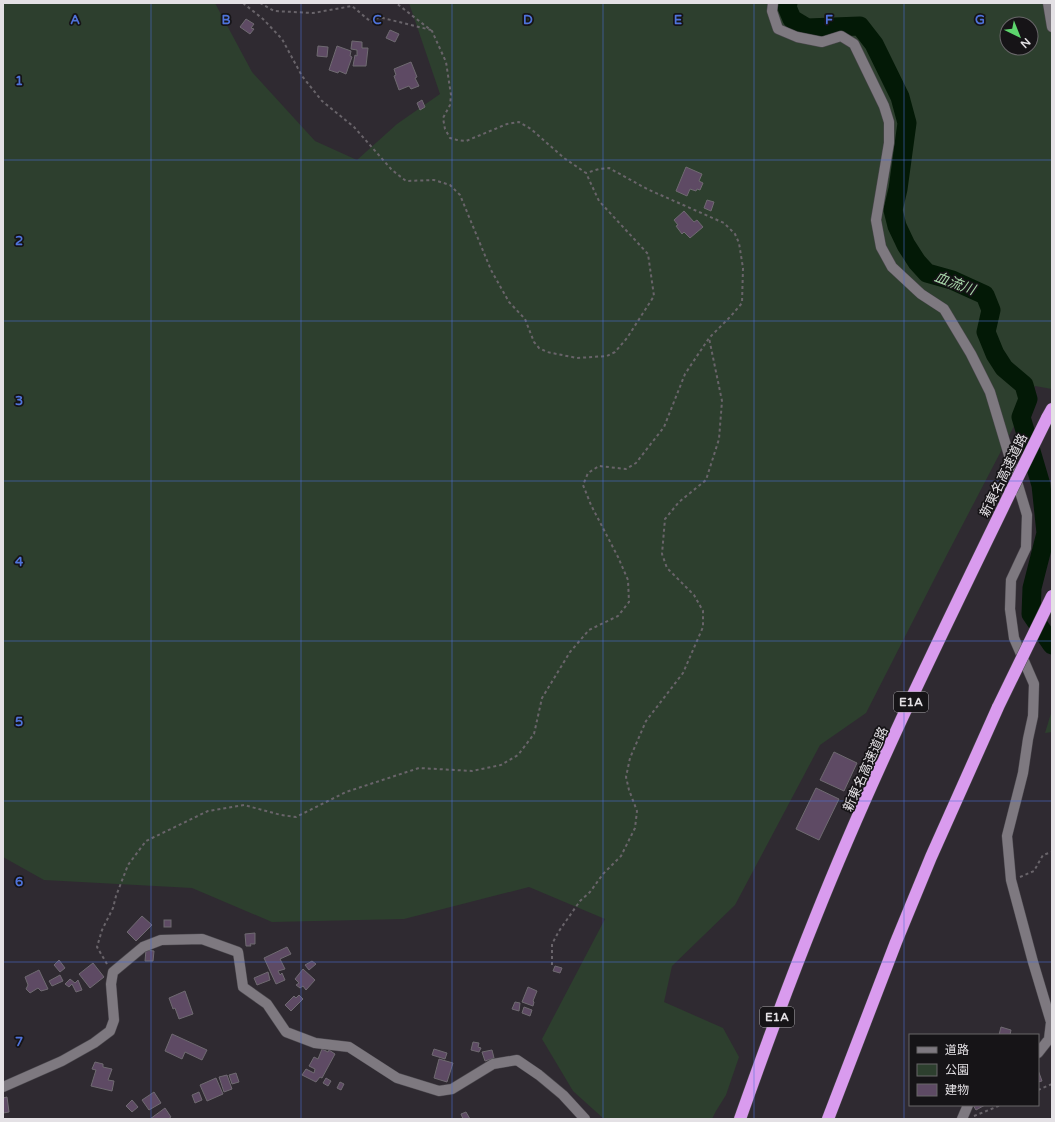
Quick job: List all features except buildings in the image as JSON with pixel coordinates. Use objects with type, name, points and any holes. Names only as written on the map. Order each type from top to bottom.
[{"type":"highway","name":"新東名高速道路","points":[[740,1119],[769,1036],[816,916],[862,807],[948,621],[1050,413]]},
{"type":"highway","points":[[828,1119],[896,942],[931,857],[998,707],[1052,596]]},
{"type":"street","points":[[773,3],[772,11],[778,29],[797,37],[822,42],[841,36],[854,44],[864,62],[884,106],[889,122],[888,143],[876,220],[881,247],[892,267],[921,294],[944,309],[971,354],[990,392],[1028,516],[1026,548],[1011,580],[1010,609],[1014,638],[1034,684],[1033,716],[1023,773],[1007,836],[1011,880],[1051,1022],[1049,1038],[1039,1052]]},
{"type":"street","points":[[1048,3],[1052,27]]},
{"type":"street","points":[[3,1087],[62,1061],[94,1043],[110,1031],[114,1020],[111,984],[113,972],[143,947],[161,940],[202,939],[238,952],[243,987],[267,1004],[286,1032],[315,1043],[349,1047],[397,1078],[439,1091],[452,1089],[493,1064],[517,1060],[539,1075],[563,1095],[585,1119]]},
{"type":"street","points":[[962,1119],[968,1106]]},
{"type":"path","points":[[242,3],[263,19],[282,39],[302,76],[322,101],[354,127],[392,170],[406,181],[434,180],[450,185],[460,195],[491,270],[509,302],[526,319],[534,342],[539,348],[547,352],[577,358],[607,356],[615,352],[627,338],[654,296],[648,254],[599,201],[586,174],[564,158],[531,129],[519,122],[507,124],[466,141],[450,138],[445,129],[443,118],[450,105],[451,95],[446,62],[432,31],[396,3]]},
{"type":"path","points":[[260,3],[274,11],[313,13],[352,6],[371,22],[379,17],[432,31]]},
{"type":"path","points":[[113,972],[102,958],[97,947],[102,930],[113,908],[128,865],[146,841],[208,811],[244,805],[280,815],[296,817],[346,792],[419,768],[472,771],[501,765],[518,755],[534,734],[542,698],[570,652],[590,630],[618,616],[629,602],[628,580],[613,545],[591,505],[583,485],[588,473],[599,466],[626,469],[636,463],[664,427],[685,374],[709,338],[742,303],[743,268],[740,243],[735,234],[724,223],[647,189],[609,168],[599,169],[586,174]]},
{"type":"path","points":[[552,965],[552,944],[559,931],[580,901],[590,892],[603,874],[621,856],[635,828],[637,811],[628,790],[626,777],[630,758],[646,721],[684,673],[703,627],[703,611],[694,595],[667,568],[662,554],[665,520],[679,502],[706,480],[719,439],[722,401],[709,338]]},
{"type":"path","points":[[1011,880],[1034,871],[1043,855],[1052,852]]},
{"type":"path","points":[[1039,1090],[1052,1084]]},
{"type":"path","points":[[973,1116],[998,1106]]},
{"type":"green space","points":[[3,3],[215,3],[252,72],[315,141],[357,160],[397,124],[440,94],[409,3],[1052,3],[1052,389],[1035,386],[866,713],[820,745],[735,905],[672,966],[664,1002],[723,1028],[739,1057],[726,1095],[712,1119],[604,1119],[573,1091],[542,1039],[605,919],[529,887],[404,919],[272,922],[192,888],[44,880],[3,857]]},
{"type":"green space","points":[[1052,710],[1052,732],[1045,733]]},
{"type":"waterway","name":"血流川","points":[[788,3],[787,7],[792,19],[807,28],[860,26],[874,44],[900,97],[907,123],[898,189],[893,210],[897,226],[906,245],[917,262],[927,273],[952,280],[985,295],[991,310],[986,332],[995,354],[1004,368],[1024,385],[1028,399],[1021,417],[1041,485],[1046,533],[1032,588],[1031,614],[1052,645]]}]
